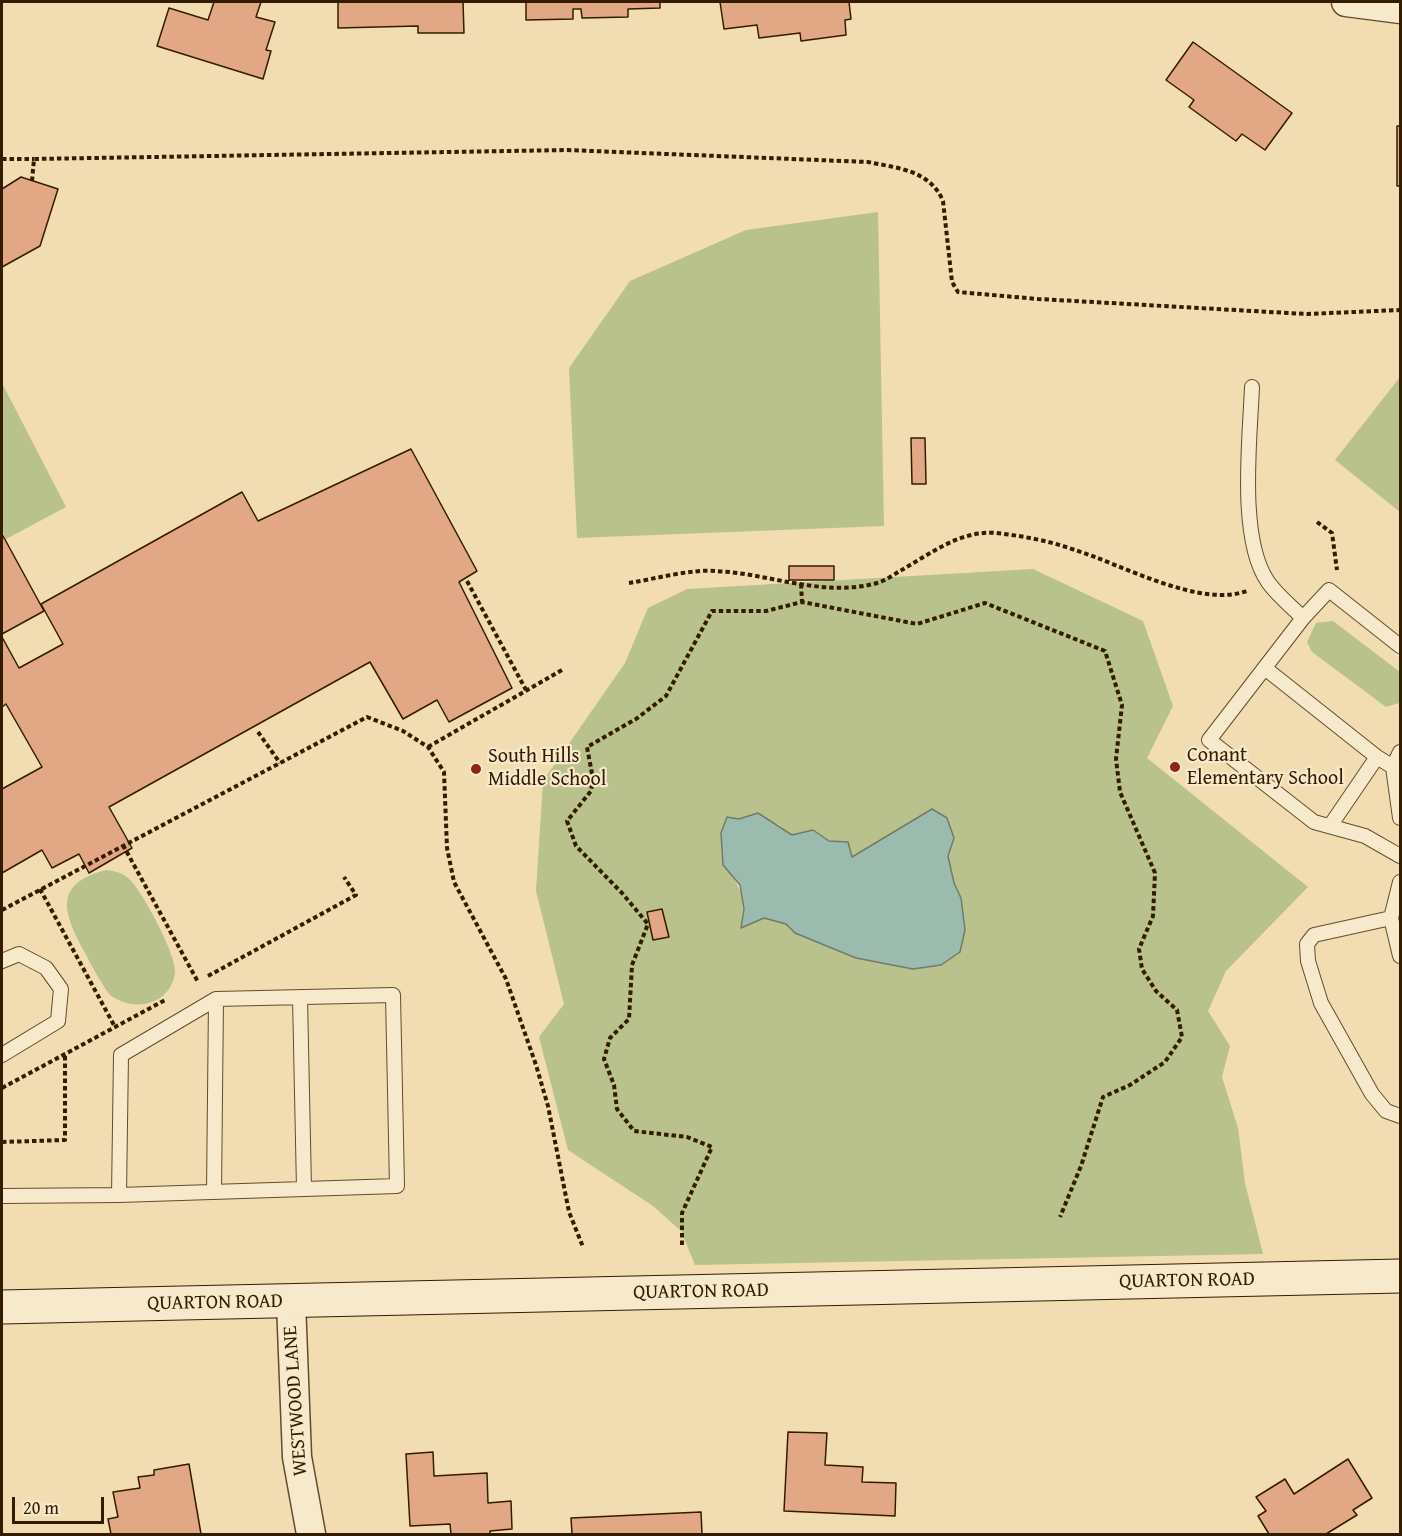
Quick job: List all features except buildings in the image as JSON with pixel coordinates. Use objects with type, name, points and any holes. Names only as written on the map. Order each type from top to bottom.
[{"type":"street","points":[[1346,2],[1401,9]]},
{"type":"street","name":"QUARTON ROAD","points":[[2,1307],[1401,1276]]},
{"type":"street","name":"WESTWOOD LANE","points":[[291,1302],[297,1457],[311,1534]]},
{"type":"lane","points":[[1252,387],[1248,509],[1255,549],[1267,582],[1303,618]]},
{"type":"lane","points":[[1401,646],[1329,590],[1303,618],[1266,669],[1209,740],[1314,822],[1365,836],[1401,856]]},
{"type":"lane","points":[[1266,669],[1377,757],[1393,766]]},
{"type":"lane","points":[[1401,752],[1393,766],[1401,818]]},
{"type":"lane","points":[[1330,826],[1377,757]]},
{"type":"lane","points":[[1401,882],[1391,918],[1401,956]]},
{"type":"lane","points":[[1391,918],[1314,935],[1307,944],[1308,961],[1326,1013],[1372,1094],[1386,1111],[1401,1116]]},
{"type":"lane","points":[[2,961],[19,954],[46,968],[61,989],[58,1021],[2,1055]]},
{"type":"lane","points":[[2,1196],[119,1195],[397,1186],[393,995],[216,999],[121,1055],[119,1195]]},
{"type":"lane","points":[[300,997],[304,1189]]},
{"type":"lane","points":[[214,1192],[216,999]]},
{"type":"path","points":[[2,159],[567,150],[868,162],[907,169],[927,179],[938,189],[943,201],[952,282],[958,292],[972,295],[1307,314],[1401,310]]},
{"type":"path","points":[[32,181],[34,159]]},
{"type":"path","points":[[1317,522],[1332,533],[1337,568],[1329,590]]},
{"type":"path","points":[[629,583],[712,570],[801,584],[854,587],[879,583],[949,543],[969,535],[993,533],[1035,539],[1076,550],[1194,591],[1238,594],[1267,582]]},
{"type":"path","points":[[467,581],[526,690]]},
{"type":"path","points":[[801,584],[802,602]]},
{"type":"path","points":[[682,1245],[682,1213],[712,1147],[687,1137],[634,1131],[617,1109],[614,1085],[604,1059],[610,1038],[629,1019],[632,965],[648,924],[622,892],[576,846],[567,821],[591,791],[594,779],[587,747],[636,719],[666,696],[712,611],[766,611],[802,602],[917,624],[985,603],[1105,651],[1122,705],[1116,759],[1120,792],[1155,873],[1153,916],[1139,949],[1142,969],[1156,991],[1177,1010],[1182,1037],[1165,1062],[1130,1085],[1103,1097],[1081,1166],[1060,1217]]},
{"type":"path","points":[[428,747],[562,670]]},
{"type":"path","points":[[2,910],[367,717],[403,731],[428,747],[444,772],[447,848],[454,882],[506,979],[545,1096],[569,1212],[582,1247]]},
{"type":"path","points":[[258,732],[280,763]]},
{"type":"path","points":[[123,845],[198,982]]},
{"type":"path","points":[[40,890],[115,1027]]},
{"type":"path","points":[[2,1142],[64,1140],[64,1055]]},
{"type":"green space","points":[[878,212],[884,526],[577,538],[569,368],[630,281],[746,230]]},
{"type":"green space","points":[[1400,377],[1400,512],[1335,460]]},
{"type":"green space","points":[[2,383],[66,507],[6,539],[2,530]]},
{"type":"green space","points":[[1033,569],[1143,621],[1173,706],[1147,758],[1308,887],[1226,971],[1208,1011],[1230,1046],[1222,1077],[1238,1128],[1245,1183],[1263,1254],[695,1265],[681,1231],[653,1206],[568,1150],[539,1037],[564,1004],[536,891],[543,781],[625,663],[648,608],[687,589]],"holes":[[[932,809],[947,818],[954,838],[948,856],[954,883],[961,898],[856,958],[795,933],[786,924],[764,918],[741,927],[743,908],[741,893],[735,880],[723,865],[727,817],[778,824],[792,835],[813,830],[829,841],[847,842],[852,857]]]},
{"type":"green space","points":[[1333,621],[1400,672],[1399,703],[1386,707],[1312,652],[1307,642],[1316,623]]},
{"type":"green space","points":[[106,870],[123,874],[134,884],[157,923],[174,964],[175,972],[167,992],[150,1003],[130,1004],[110,995],[93,968],[71,924],[67,901],[70,891],[77,883],[89,876]]},
{"type":"shaded area","points":[[932,809],[947,818],[954,838],[948,856],[954,883],[961,898],[965,930],[960,952],[941,965],[913,969],[856,958],[795,933],[786,924],[764,918],[741,928],[744,909],[740,885],[723,865],[721,833],[727,817],[739,819],[758,813],[792,835],[813,830],[829,841],[848,842],[852,857]]},
{"type":"place","name":"Conant Elementary School","points":[[1175,767]]},
{"type":"place","name":"South Hills Middle School","points":[[476,769]]}]
